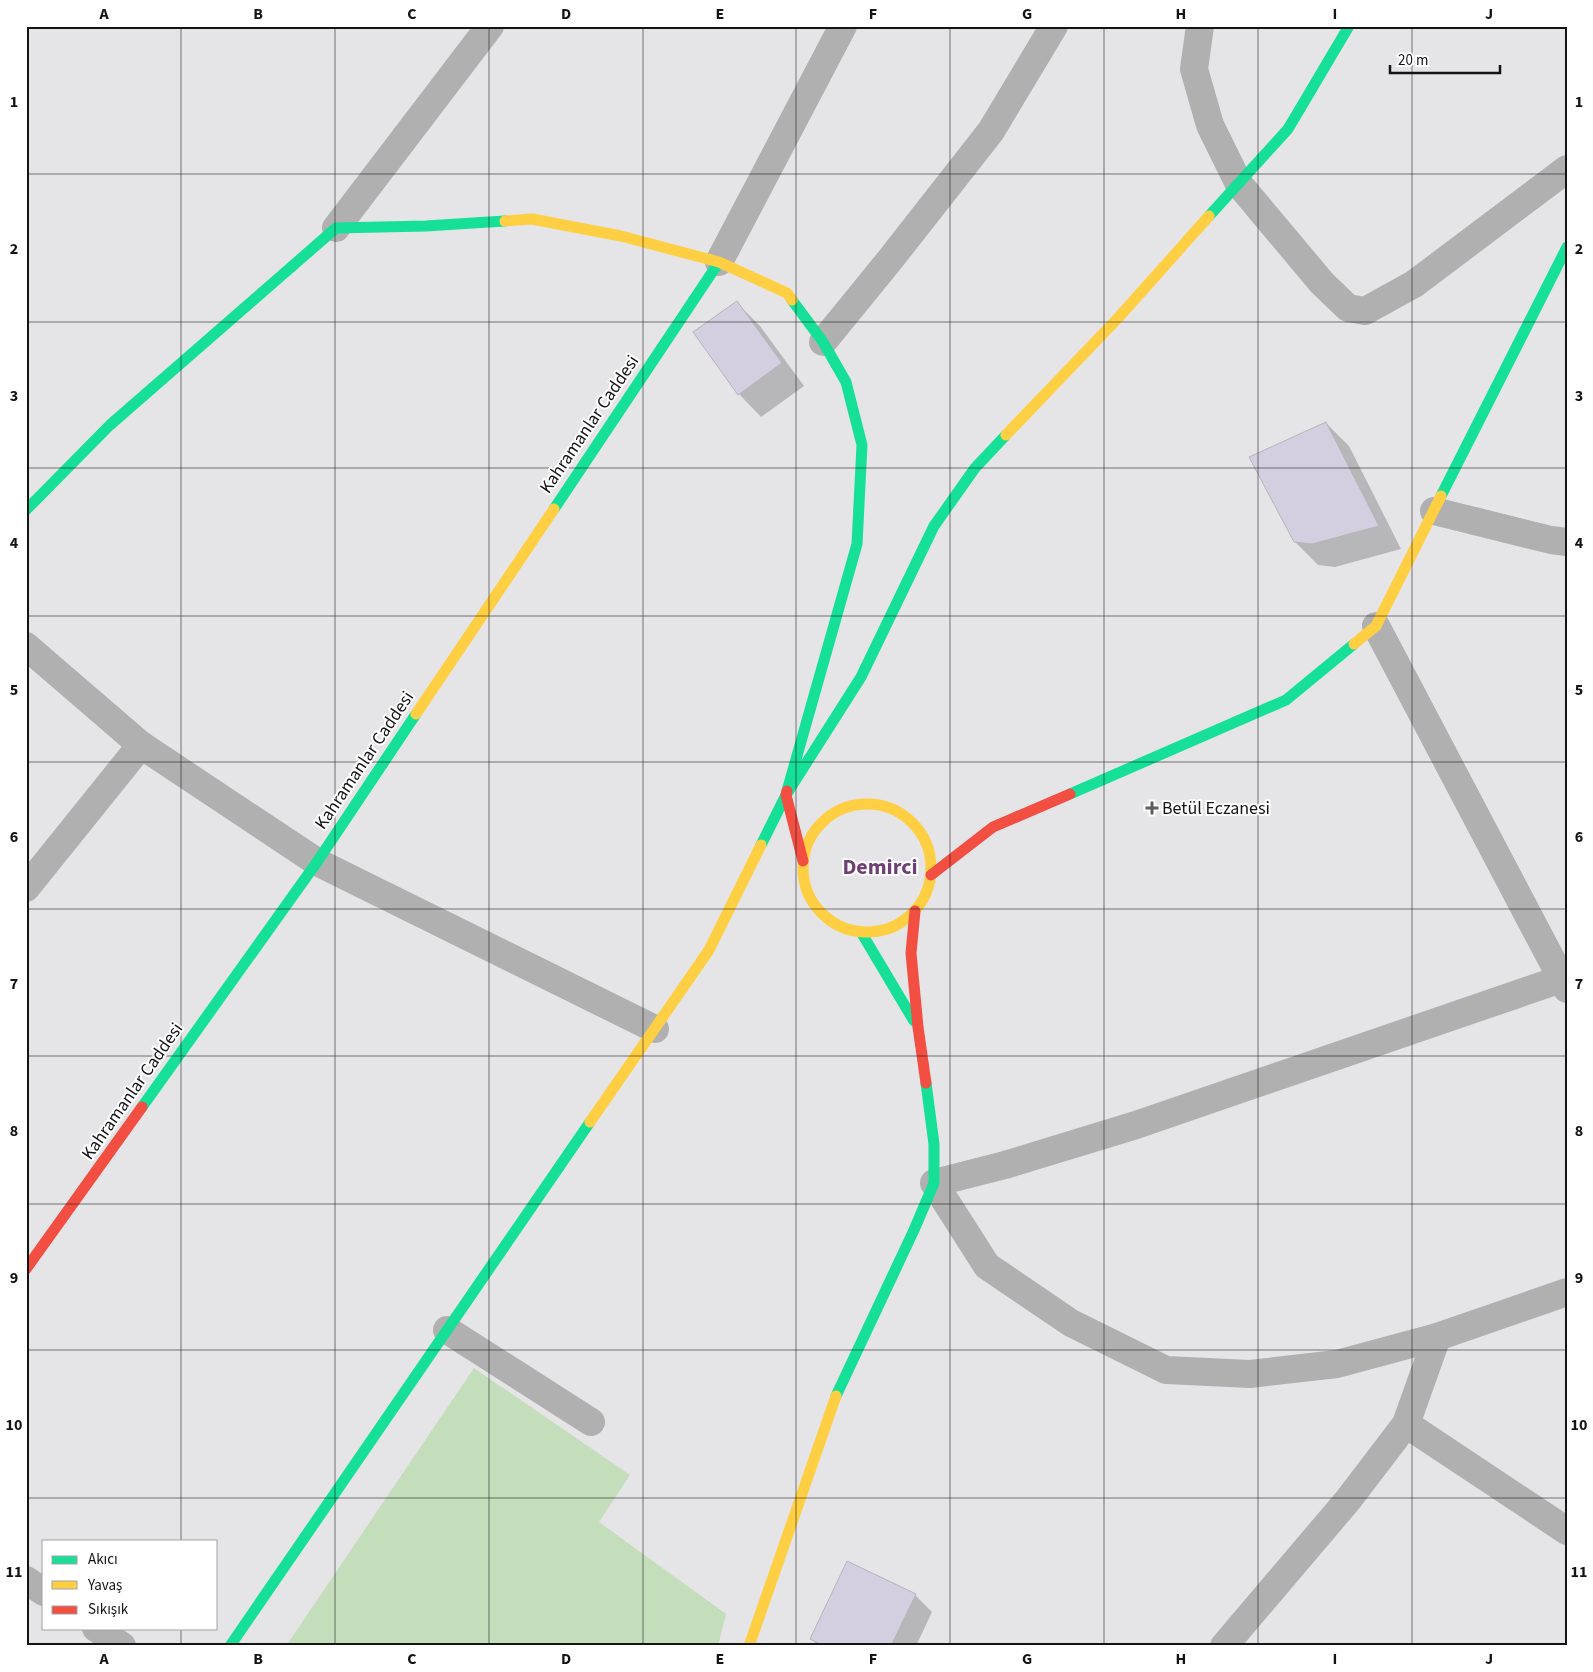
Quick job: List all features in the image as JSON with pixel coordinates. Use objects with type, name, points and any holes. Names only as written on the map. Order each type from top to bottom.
[{"type":"street","points":[[26,510],[110,425],[336,228],[490,26]]},
{"type":"street","points":[[719,262],[843,26]]},
{"type":"street","points":[[823,342],[990,131],[1054,26]]},
{"type":"street","points":[[1200,26],[1194,69],[1210,126],[1238,184],[1322,283],[1348,308],[1365,312],[1414,284],[1567,169]]},
{"type":"street","points":[[230,1646],[709,950],[786,795],[861,677],[934,526],[975,468],[1119,317],[1288,129],[1349,26]]},
{"type":"street","points":[[336,228],[426,226],[532,219],[621,236],[719,262],[787,293],[823,342],[846,382],[862,445],[857,544],[786,795],[803,862],[804,882],[811,901],[824,916],[841,927],[861,932],[881,931],[900,924],[915,911],[926,894],[931,875],[930,855],[924,836],[910,820],[894,809],[874,804],[854,805],[835,812],[819,825],[808,842],[803,862]]},
{"type":"street","points":[[931,875],[992,827],[1286,700],[1376,626],[1567,247]]},
{"type":"street","name":"Kahramanlar Caddesi","points":[[26,1269],[317,862],[719,262]]},
{"type":"street","points":[[1434,511],[1551,540],[1567,542]]},
{"type":"street","points":[[934,1183],[1005,1165],[1136,1125],[1565,982],[1376,626]]},
{"type":"street","points":[[26,646],[141,745],[317,862],[654,1029]]},
{"type":"street","points":[[26,888],[141,745]]},
{"type":"street","points":[[749,1646],[837,1393],[914,1230],[934,1183],[934,1144],[918,1028],[911,953],[915,911]]},
{"type":"street","points":[[861,932],[918,1028]]},
{"type":"street","points":[[934,1183],[987,1266],[1071,1323],[1166,1370],[1250,1374],[1338,1364],[1437,1337],[1567,1292]]},
{"type":"street","points":[[447,1330],[591,1422]]},
{"type":"street","points":[[1224,1646],[1348,1500],[1406,1424],[1437,1337]]},
{"type":"street","points":[[1406,1424],[1567,1531]]},
{"type":"street","points":[[26,1580],[42,1591]]},
{"type":"street","points":[[99,1630],[122,1646]]},
{"type":"green space","points":[[474,1368],[630,1475],[599,1522],[726,1614],[718,1646],[286,1646]]},
{"type":"building","points":[[737,301],[782,363],[738,395],[693,332]]},
{"type":"building","points":[[1326,422],[1379,526],[1312,544],[1294,542],[1249,457]]},
{"type":"building","points":[[847,1561],[916,1594],[891,1646],[824,1646],[810,1639]]},
{"type":"traffic: fast","points":[[1209,216],[1288,129],[1349,26]]},
{"type":"traffic: fast","points":[[26,510],[110,425],[336,228],[426,226],[505,221]]},
{"type":"traffic: fast","points":[[1441,496],[1567,247]]},
{"type":"traffic: fast","points":[[554,509],[719,262]]},
{"type":"traffic: fast","points":[[787,791],[857,544],[862,445],[846,382],[823,342],[792,300]]},
{"type":"traffic: fast","points":[[761,845],[786,795],[861,677],[934,526],[975,468],[1006,435]]},
{"type":"traffic: fast","points":[[1070,794],[1286,700],[1354,644]]},
{"type":"traffic: fast","points":[[142,1107],[317,862],[416,714]]},
{"type":"traffic: fast","points":[[861,932],[914,1021]]},
{"type":"traffic: fast","points":[[836,1396],[934,1183],[934,1144],[926,1083]]},
{"type":"traffic: fast","points":[[230,1646],[590,1122]]},
{"type":"traffic: slow","points":[[1006,435],[1119,317],[1209,216]]},
{"type":"traffic: slow","points":[[505,221],[532,219],[621,236],[719,262],[787,293],[792,300]]},
{"type":"traffic: slow","points":[[1354,644],[1376,626],[1441,496]]},
{"type":"traffic: slow","points":[[416,714],[554,509]]},
{"type":"traffic: slow","points":[[867,804],[892,809],[912,823],[926,843],[931,868],[926,893],[912,913],[892,927],[867,932],[842,927],[822,913],[808,893],[803,868],[808,843],[822,823],[842,809],[867,804]]},
{"type":"traffic: slow","points":[[590,1122],[709,950],[761,845]]},
{"type":"traffic: slow","points":[[749,1646],[836,1396]]},
{"type":"traffic: jam","points":[[787,791],[786,795],[803,861]]},
{"type":"traffic: jam","points":[[931,875],[993,827],[1070,794]]},
{"type":"traffic: jam","points":[[915,911],[911,953],[918,1027],[926,1083]]},
{"type":"traffic: jam","points":[[26,1269],[142,1107]]},
{"type":"place","name":"Betül Eczanesi","points":[[1152,808]]},
{"type":"district","name":"Demirci","points":[[880,866]]}]
